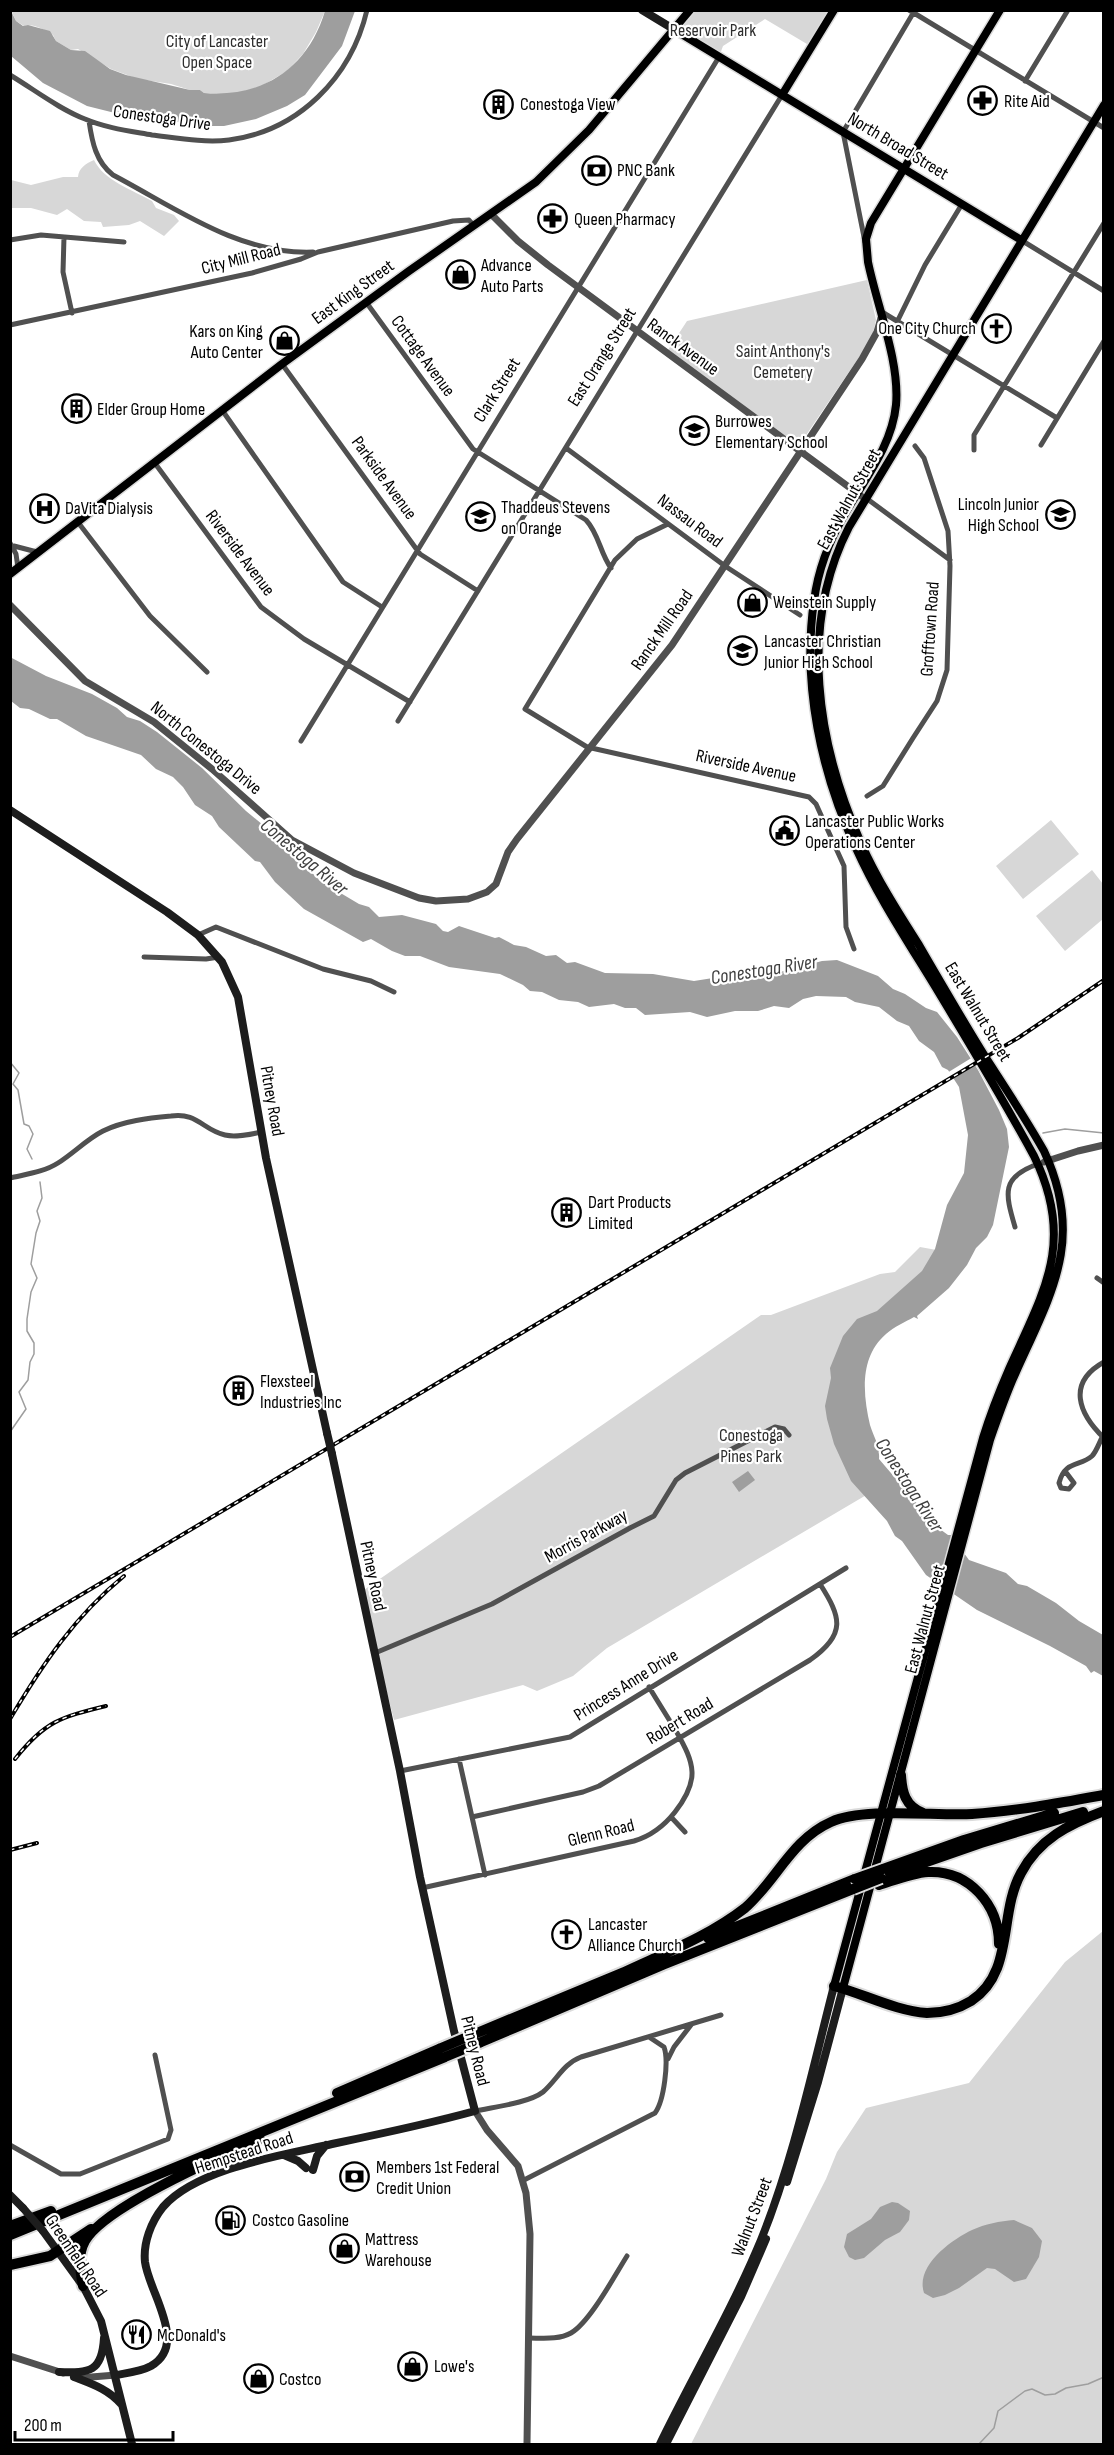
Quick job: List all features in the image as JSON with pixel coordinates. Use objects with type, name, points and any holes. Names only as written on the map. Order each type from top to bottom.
[{"type":"highway","points":[[901,1774],[906,1801],[914,1809],[926,1814]]},
{"type":"highway","points":[[476,2039],[620,1974],[733,1917],[768,1884],[797,1846],[820,1828],[845,1817],[1013,1810],[1104,1797]]},
{"type":"highway","points":[[881,1877],[964,1840],[1104,1797]]},
{"type":"highway","points":[[620,1974],[881,1877],[981,1843],[1104,1807]]},
{"type":"highway","points":[[839,1984],[923,2012],[949,2010],[972,2000],[990,1983],[999,1966],[1008,1905],[1027,1863],[1042,1845],[1060,1831],[1104,1811]]},
{"type":"highway","points":[[839,1984],[914,2006],[943,2007],[961,2001],[976,1990],[988,1976],[996,1959],[999,1936],[993,1913],[982,1895],[965,1881],[946,1874],[927,1872],[881,1877]]},
{"type":"highway","points":[[10,2226],[816,1904],[853,1887]]},
{"type":"highway","points":[[10,2265],[42,2259],[153,2191],[208,2163],[395,2078],[443,2052]]},
{"type":"highway","points":[[10,2235],[395,2078]]},
{"type":"highway","points":[[83,2286],[79,2267],[80,2253],[97,2225]]},
{"type":"main road","points":[[642,10],[675,30]]},
{"type":"main road","name":"East King Street","points":[[14,571],[282,364],[530,187],[557,163],[588,130],[690,10]]},
{"type":"main road","name":"East Orange Street","points":[[782,95],[834,10]]},
{"type":"main road","points":[[880,318],[866,243],[871,223],[1000,10]]},
{"type":"main road","name":"North Broad Street","points":[[675,30],[1021,240]]},
{"type":"main road","name":"East Walnut Street","points":[[976,1479],[1004,1400],[1048,1303],[1063,1243],[1062,1212],[1057,1185],[1048,1161],[879,878],[854,827],[835,771],[821,695],[818,647],[820,614],[834,561],[845,535],[1104,105]]},
{"type":"main road","name":"East Walnut Street","points":[[839,1984],[976,1479],[992,1411],[1041,1300],[1051,1267],[1054,1241],[1053,1214],[1038,1164],[983,1065],[872,882],[848,829],[828,773],[814,696],[811,647],[813,610],[817,582],[836,531],[885,447],[892,427],[896,405],[896,377],[880,318]]},
{"type":"main road","name":"Pitney Road","points":[[10,810],[167,912],[198,935],[219,957],[238,997],[261,1132],[292,1281],[375,1653],[422,1888],[475,2111]]},
{"type":"main road","name":"East Walnut Street","points":[[885,1814],[901,1774],[923,1674]]},
{"type":"main road","name":"Walnut Street","points":[[660,2445],[734,2299],[780,2189],[839,1984]]},
{"type":"main road","name":"Walnut Street","points":[[666,2445],[741,2297],[781,2201],[812,2105],[839,1984]]},
{"type":"main road","name":"Hempstead Road","points":[[116,2375],[150,2366],[160,2358],[166,2347],[167,2325],[148,2278],[145,2261],[148,2233],[158,2215],[177,2195],[200,2181],[247,2164],[475,2111]]},
{"type":"main road","points":[[282,2155],[310,2169],[317,2156],[327,2145]]},
{"type":"main road","name":"Greenfield Road","points":[[10,2195],[43,2230],[83,2286],[104,2333],[132,2445]]},
{"type":"main road","points":[[59,2372],[85,2373],[92,2369],[102,2357],[104,2333]]},
{"type":"main road","points":[[74,2377],[113,2394],[123,2406]]},
{"type":"street","name":"Conestoga Drive","points":[[10,75],[89,121],[148,134],[212,141],[242,138],[279,125],[307,109],[324,91],[354,45],[367,10]]},
{"type":"street","points":[[1026,81],[1068,10]]},
{"type":"street","points":[[866,243],[861,232],[843,132],[912,11],[1104,128]]},
{"type":"street","name":"Clark Street","points":[[301,741],[719,57]]},
{"type":"street","name":"East Orange Street","points":[[398,721],[782,95]]},
{"type":"street","points":[[89,121],[91,138],[99,159],[113,175],[240,241],[274,250],[318,252]]},
{"type":"street","points":[[898,320],[925,265],[962,204]]},
{"type":"street","name":"Ranck Avenue","points":[[491,214],[527,249],[637,332],[950,560]]},
{"type":"street","name":"City Mill Road","points":[[10,325],[262,270],[318,252],[453,221],[470,220],[474,226]]},
{"type":"street","points":[[974,450],[974,435],[1104,223]]},
{"type":"street","points":[[10,240],[38,235],[124,242]]},
{"type":"street","points":[[64,237],[63,272],[72,313]]},
{"type":"street","name":"North Broad Street","points":[[1021,240],[1104,291]]},
{"type":"street","name":"Cottage Avenue","points":[[366,302],[471,448],[586,520],[598,537],[604,557],[611,568]]},
{"type":"street","points":[[878,307],[884,314],[898,320],[1057,418]]},
{"type":"street","name":"Ranck Mill Road","points":[[468,899],[487,892],[496,884],[508,852],[517,839],[672,645],[862,359],[877,332],[880,318]]},
{"type":"street","points":[[1041,445],[1104,341]]},
{"type":"street","name":"Ranck Mill Road","points":[[862,359],[869,353]]},
{"type":"street","name":"Parkside Avenue","points":[[282,364],[420,554],[478,591]]},
{"type":"street","points":[[222,410],[343,582],[381,607]]},
{"type":"street","name":"Grofftown Road","points":[[867,796],[883,786],[941,691],[948,660],[950,560],[946,521],[924,458],[915,446]]},
{"type":"street","name":"Nassau Road","points":[[566,448],[725,566],[800,615]]},
{"type":"street","name":"Riverside Avenue","points":[[154,462],[261,607],[281,624],[410,702]]},
{"type":"street","points":[[77,521],[150,616],[207,672]]},
{"type":"street","points":[[611,568],[621,553],[637,539],[668,524]]},
{"type":"street","points":[[11,544],[21,550],[37,552]]},
{"type":"street","points":[[11,544],[16,554],[14,571]]},
{"type":"street","name":"Riverside Avenue","points":[[611,568],[525,709],[590,747],[809,797],[816,804],[844,866],[846,927],[855,949]]},
{"type":"street","name":"North Conestoga Drive","points":[[10,605],[85,681],[154,722],[301,846],[354,873],[419,898],[436,901],[468,899]]},
{"type":"street","points":[[198,935],[216,927],[323,969],[371,981],[394,992]]},
{"type":"street","points":[[144,957],[206,959],[219,957]]},
{"type":"street","points":[[10,1178],[45,1170],[94,1136],[112,1127],[163,1117],[179,1115],[192,1117],[226,1136],[261,1132]]},
{"type":"street","points":[[1015,1227],[1009,1194],[1010,1183],[1018,1172],[1077,1151],[1104,1145]]},
{"type":"street","points":[[1097,1278],[1104,1282]]},
{"type":"street","points":[[1065,1471],[1092,1456],[1103,1436],[1083,1415],[1080,1394],[1088,1375],[1104,1362]]},
{"type":"street","name":"Morris Parkway","points":[[375,1653],[492,1604],[648,1520],[659,1511],[680,1476],[745,1440],[775,1427],[784,1429],[789,1435]]},
{"type":"street","name":"Princess Anne Drive","points":[[400,1772],[570,1737],[846,1568]]},
{"type":"street","name":"Robert Road","points":[[472,1817],[590,1790],[810,1660],[827,1645],[836,1630],[838,1619],[836,1611],[820,1584]]},
{"type":"street","name":"Glenn Road","points":[[422,1888],[634,1842],[648,1836],[671,1817],[687,1795],[693,1775],[689,1754],[649,1687]]},
{"type":"street","points":[[459,1759],[485,1875]]},
{"type":"street","points":[[671,1817],[685,1832]]},
{"type":"street","points":[[475,2111],[534,2097],[546,2089],[573,2060],[721,2015]]},
{"type":"street","points":[[524,2180],[655,2113],[660,2105],[667,2061],[674,2047],[692,2024]]},
{"type":"street","points":[[648,2037],[656,2039],[664,2047],[667,2061]]},
{"type":"street","points":[[10,2145],[61,2174],[80,2174],[168,2139],[171,2130],[155,2055]]},
{"type":"street","name":"Pitney Road","points":[[475,2111],[487,2130],[518,2166],[524,2180],[530,2220],[527,2445]]},
{"type":"street","points":[[529,2338],[557,2338],[572,2333],[586,2319],[627,2256]]},
{"type":"street","points":[[10,2356],[74,2377],[116,2375]]},
{"type":"green space","name":"City of Lancaster Open Space","points":[[11,10],[325,11],[303,54],[287,71],[260,87],[233,94],[204,93],[200,90],[138,79],[111,69],[78,49],[71,50],[56,41],[53,35],[43,29],[31,25],[24,26],[16,21]]},
{"type":"green space","name":"Reservoir Park","points":[[690,11],[834,11],[812,47],[765,19],[723,46],[719,57],[675,30]]},
{"type":"green space","points":[[94,160],[105,174],[152,201],[156,208],[174,215],[179,221],[164,236],[140,221],[129,225],[103,227],[101,222],[84,221],[67,209],[57,215],[31,208],[11,208],[11,180],[31,185],[63,177],[78,177],[83,167]]},
{"type":"green space","name":"Saint Anthony's Cemetery","points":[[867,280],[876,320],[872,338],[798,447],[668,350],[687,321]]},
{"type":"green space","points":[[1051,820],[1079,854],[1023,899],[996,866]]},
{"type":"green space","points":[[1092,870],[1103,884],[1103,919],[1065,951],[1036,916]]},
{"type":"green space","name":"Conestoga Pines Park","points":[[920,1247],[953,1253],[850,1374],[868,1494],[607,1648],[573,1676],[537,1691],[523,1685],[394,1720],[361,1592],[761,1315],[771,1315],[880,1274],[895,1272]]},
{"type":"green space","points":[[1103,1931],[1103,2444],[691,2444],[826,2179],[837,2152],[866,2108],[969,2083],[1065,1962]]},
{"type":"shaded area","points":[[11,11],[16,21],[23,26],[28,25],[50,31],[56,41],[71,50],[85,51],[110,69],[190,90],[200,90],[204,93],[225,93],[264,84],[295,63],[307,49],[325,11],[355,11],[342,46],[305,95],[287,106],[256,119],[224,126],[199,126],[156,118],[127,116],[87,106],[43,83],[11,56]]},
{"type":"shaded area","points":[[10,657],[46,676],[92,694],[117,708],[127,717],[140,721],[157,732],[202,768],[322,882],[359,904],[369,907],[379,917],[402,915],[436,924],[443,931],[448,932],[459,926],[495,938],[499,937],[546,956],[556,955],[567,963],[575,962],[605,973],[653,974],[694,981],[713,978],[750,980],[783,971],[796,974],[803,966],[837,960],[878,976],[893,989],[937,1012],[957,1037],[978,1070],[1007,1129],[1009,1147],[993,1225],[987,1237],[976,1248],[967,1265],[949,1288],[917,1316],[918,1319],[914,1317],[886,1334],[871,1354],[865,1377],[870,1425],[878,1446],[879,1459],[937,1527],[951,1535],[969,1560],[1006,1573],[1018,1584],[1027,1586],[1056,1603],[1079,1621],[1103,1635],[1103,1676],[1094,1671],[1091,1673],[1086,1666],[1050,1646],[977,1610],[926,1575],[902,1541],[895,1536],[887,1521],[851,1481],[834,1444],[825,1406],[831,1378],[830,1368],[843,1336],[857,1319],[877,1311],[922,1271],[935,1249],[947,1205],[964,1173],[968,1135],[959,1087],[948,1070],[942,1067],[934,1052],[919,1041],[909,1026],[897,1021],[879,1007],[855,1002],[846,997],[816,996],[803,999],[789,1008],[774,1006],[758,1011],[735,1011],[707,1017],[690,1012],[645,1015],[636,1008],[625,1008],[614,1004],[589,1007],[578,1002],[559,1000],[542,992],[530,991],[500,974],[449,967],[420,956],[405,956],[371,939],[363,942],[304,909],[275,882],[260,862],[255,861],[219,827],[212,816],[195,805],[173,777],[156,769],[141,755],[86,736],[57,719],[50,719],[29,709],[20,708],[11,701]]},
{"type":"shaded area","points":[[748,1471],[755,1480],[739,1492],[732,1482]]},
{"type":"shaded area","points":[[892,2202],[910,2211],[909,2220],[900,2232],[885,2240],[864,2258],[855,2260],[849,2257],[844,2247],[847,2234],[871,2219],[880,2207]]},
{"type":"shaded area","points":[[1014,2220],[1032,2228],[1042,2241],[1039,2257],[1026,2279],[1014,2282],[995,2269],[987,2268],[945,2295],[933,2298],[924,2293],[925,2273],[945,2247],[977,2228]]},
{"type":"pier","points":[[973,1057],[977,1062],[950,1079],[947,1073]]},
{"type":"waterway","points":[[10,1062],[19,1073],[13,1084],[18,1090],[24,1124],[29,1126],[33,1134],[27,1149],[32,1159]]},
{"type":"waterway","points":[[1043,1133],[1065,1129],[1104,1133]]},
{"type":"waterway","points":[[10,1432],[26,1409],[19,1392],[28,1380],[30,1362],[34,1354],[34,1343],[27,1331],[27,1319],[31,1292],[37,1278],[31,1264],[40,1221],[37,1211],[42,1198],[40,1182]]},
{"type":"waterway","points":[[979,2444],[994,2428],[998,2411],[1025,2391],[1032,2389],[1045,2395],[1055,2394],[1066,2388],[1088,2384],[1104,2377]]},
{"type":"railway","points":[[10,1637],[1018,1038],[1104,980]]},
{"type":"railway","points":[[10,1719],[61,1642],[106,1591],[124,1576]]},
{"type":"railway","points":[[15,1759],[36,1736],[55,1722],[106,1706]]},
{"type":"railway","points":[[10,1850],[37,1843]]},
{"type":"place","name":"Rite Aid","points":[[983,101]]},
{"type":"place","name":"Conestoga View","points":[[499,104]]},
{"type":"place","name":"PNC Bank","points":[[596,170]]},
{"type":"place","name":"Queen Pharmacy","points":[[553,219]]},
{"type":"place","name":"Advance Auto Parts","points":[[460,275]]},
{"type":"place","name":"One City Church","points":[[997,328]]},
{"type":"place","name":"Kars on King Auto Center","points":[[284,341]]},
{"type":"place","name":"Elder Group Home","points":[[76,409]]},
{"type":"place","name":"Burrowes Elementary School","points":[[694,431]]},
{"type":"place","name":"DaVita Dialysis","points":[[44,508]]},
{"type":"place","name":"Lincoln Junior High School","points":[[1060,514]]},
{"type":"place","name":"Thaddeus Stevens on Orange","points":[[480,517]]},
{"type":"place","name":"Weinstein Supply","points":[[752,602]]},
{"type":"place","name":"Lancaster Christian Junior High School","points":[[743,651]]},
{"type":"place","name":"Lancaster Public Works Operations Center","points":[[784,831]]},
{"type":"place","name":"Dart Products Limited","points":[[567,1212]]},
{"type":"place","name":"Flexsteel Industries Inc","points":[[239,1391]]},
{"type":"place","name":"Lancaster Alliance Church","points":[[567,1934]]},
{"type":"place","name":"Members 1st Federal Credit Union","points":[[355,2177]]},
{"type":"place","name":"Costco Gasoline","points":[[231,2220]]},
{"type":"place","name":"Mattress Warehouse","points":[[344,2249]]},
{"type":"place","name":"McDonald's","points":[[136,2335]]},
{"type":"place","name":"Lowe's","points":[[413,2366]]},
{"type":"place","name":"Costco","points":[[258,2379]]},
{"type":"water label","name":"Conestoga River","points":[[304,857]]},
{"type":"water label","name":"Conestoga River","points":[[764,970]]},
{"type":"water label","name":"Conestoga River","points":[[909,1485]]}]
